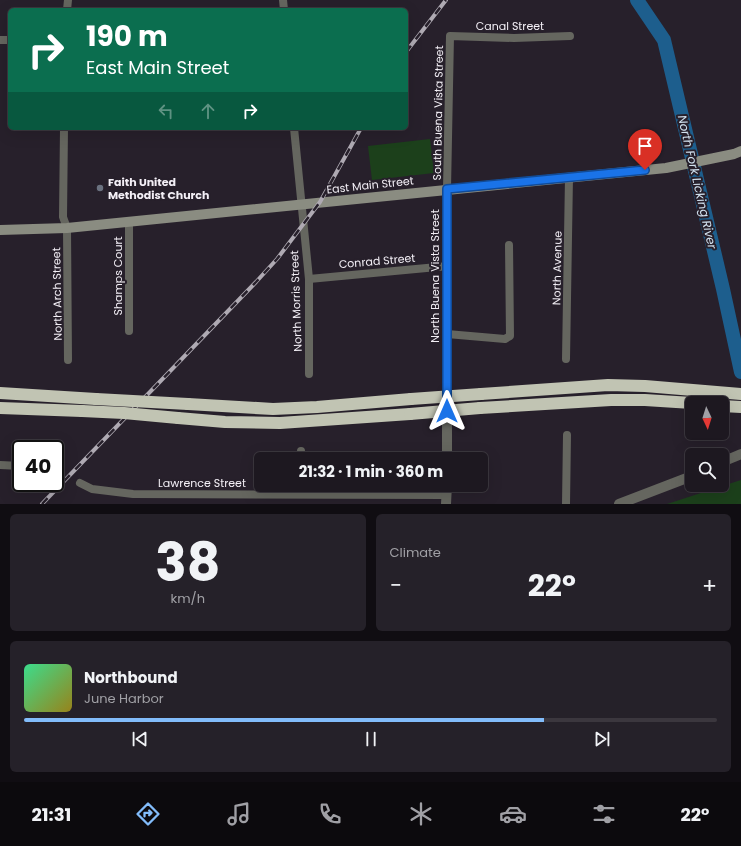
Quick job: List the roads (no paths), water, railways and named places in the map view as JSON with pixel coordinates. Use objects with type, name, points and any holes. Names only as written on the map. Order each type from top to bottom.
[{"type":"highway","points":[[0,393],[274,409],[608,385],[685,389],[741,394]]},
{"type":"highway","points":[[0,408],[124,413],[225,422],[280,423],[611,400],[685,403]]},
{"type":"highway","points":[[729,406],[741,407]]},
{"type":"highway","points":[[0,414],[27,408]]},
{"type":"main road","name":"East Main Street","points":[[0,230],[67,228],[666,168],[738,152]]},
{"type":"street","name":"Canal Street","points":[[450,36],[514,38],[570,36]]},
{"type":"street","name":"South Buena Vista Street","points":[[447,189],[450,36]]},
{"type":"street","name":"North Arch Street","points":[[64,130],[64,217],[67,228],[68,360]]},
{"type":"street","name":"North Morris Street","points":[[294,130],[308,279],[309,374]]},
{"type":"street","name":"North Avenue","points":[[566,359],[568,177]]},
{"type":"street","name":"North Buena Vista Street","points":[[447,189],[447,452]]},
{"type":"street","name":"Shamps Court","points":[[129,222],[129,331]]},
{"type":"street","points":[[447,334],[505,339],[510,336],[509,245]]},
{"type":"street","name":"Conrad Street","points":[[308,279],[448,266]]},
{"type":"street","points":[[566,504],[567,435]]},
{"type":"street","points":[[729,459],[741,454]]},
{"type":"street","points":[[0,465],[12,466]]},
{"type":"street","points":[[619,504],[685,479]]},
{"type":"street","name":"Lawrence Street","points":[[80,484],[92,489],[133,494],[447,495]]},
{"type":"waterway","name":"North Fork Licking River","points":[[637,0],[664,40],[723,289],[741,372]]},
{"type":"railway","points":[[408,49],[446,0]]},
{"type":"railway","points":[[42,504],[277,259],[320,202],[360,130]]},
{"type":"place","name":"Faith United Methodist Church","points":[[100,188]]}]
